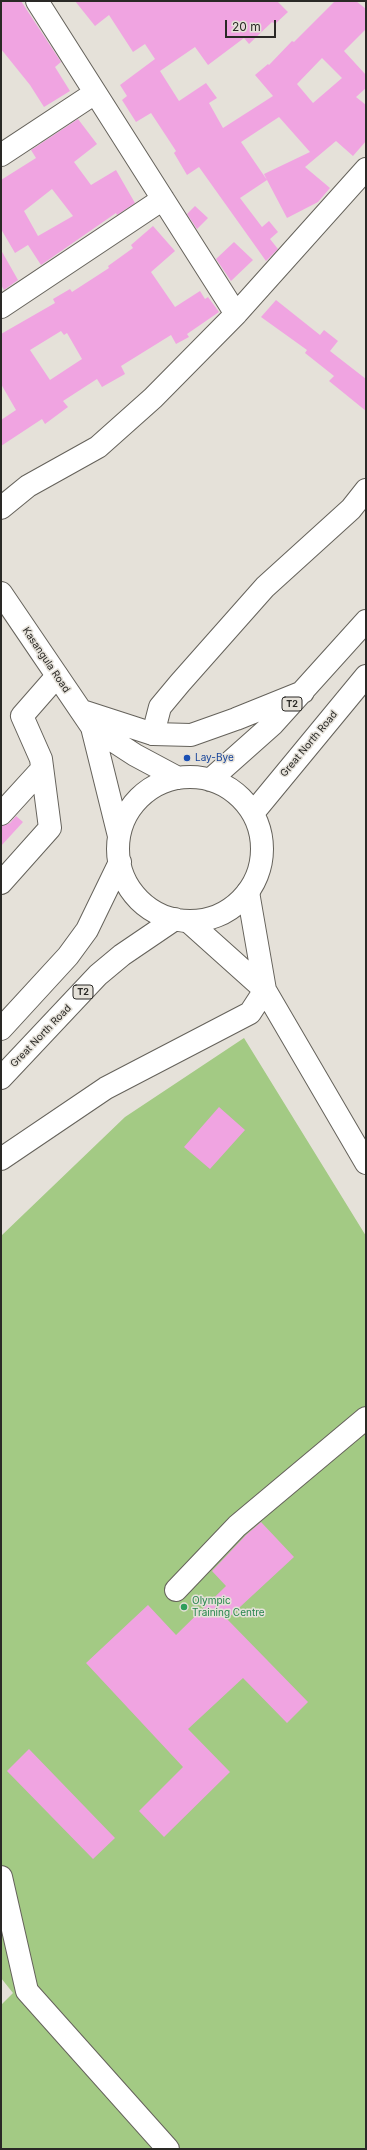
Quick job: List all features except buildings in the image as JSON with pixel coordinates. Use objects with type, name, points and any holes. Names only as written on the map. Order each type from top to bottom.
[{"type":"street","points":[[37,1],[236,314]]},
{"type":"street","points":[[1,155],[95,93]]},
{"type":"street","points":[[1,508],[28,486],[98,447],[153,398],[236,314],[366,169]]},
{"type":"street","points":[[1,307],[163,199]]},
{"type":"street","points":[[153,734],[160,707],[180,683],[265,587],[351,509],[366,490]]},
{"type":"street","name":"Kasangula Road","points":[[1,594],[86,719],[119,836]]},
{"type":"street","name":"T2","points":[[210,780],[273,724],[366,621]]},
{"type":"street","points":[[1,883],[50,828],[41,759],[22,716],[57,676]]},
{"type":"street","name":"Great North Road","points":[[253,813],[366,676]]},
{"type":"street","points":[[86,719],[153,734],[191,735],[303,692]]},
{"type":"street","name":"Kasangula Road","points":[[86,719],[135,755],[178,778]]},
{"type":"street","points":[[1,814],[42,769]]},
{"type":"street","name":"T2","points":[[188,777],[210,780],[235,792],[253,813],[262,839],[262,853],[256,880],[239,902],[216,916],[182,920],[156,911],[139,899],[124,875],[120,862],[119,836],[123,823],[135,802],[152,787],[178,778],[188,777]]},
{"type":"street","name":"T2","points":[[1,1029],[68,956],[87,930],[120,862]]},
{"type":"street","points":[[1,1160],[106,1088],[250,1013],[265,990],[248,892]]},
{"type":"street","points":[[182,920],[265,990],[366,1163]]},
{"type":"street","name":"Great North Road","points":[[1,1078],[98,976],[122,955],[182,920]]},
{"type":"street","points":[[176,1590],[236,1526],[366,1418]]},
{"type":"street","points":[[1,1877],[27,1991],[168,2149]]},
{"type":"green space","name":"Olympic Training Centre","points":[[244,1038],[366,1236],[366,2149],[1,2149],[1,2005],[13,1993],[1,1978],[1,1236],[125,1117]]},
{"type":"place","name":"Lay-Bye","points":[[187,758]]},
{"type":"place","name":"Olympic Training Centre","points":[[184,1607]]}]
